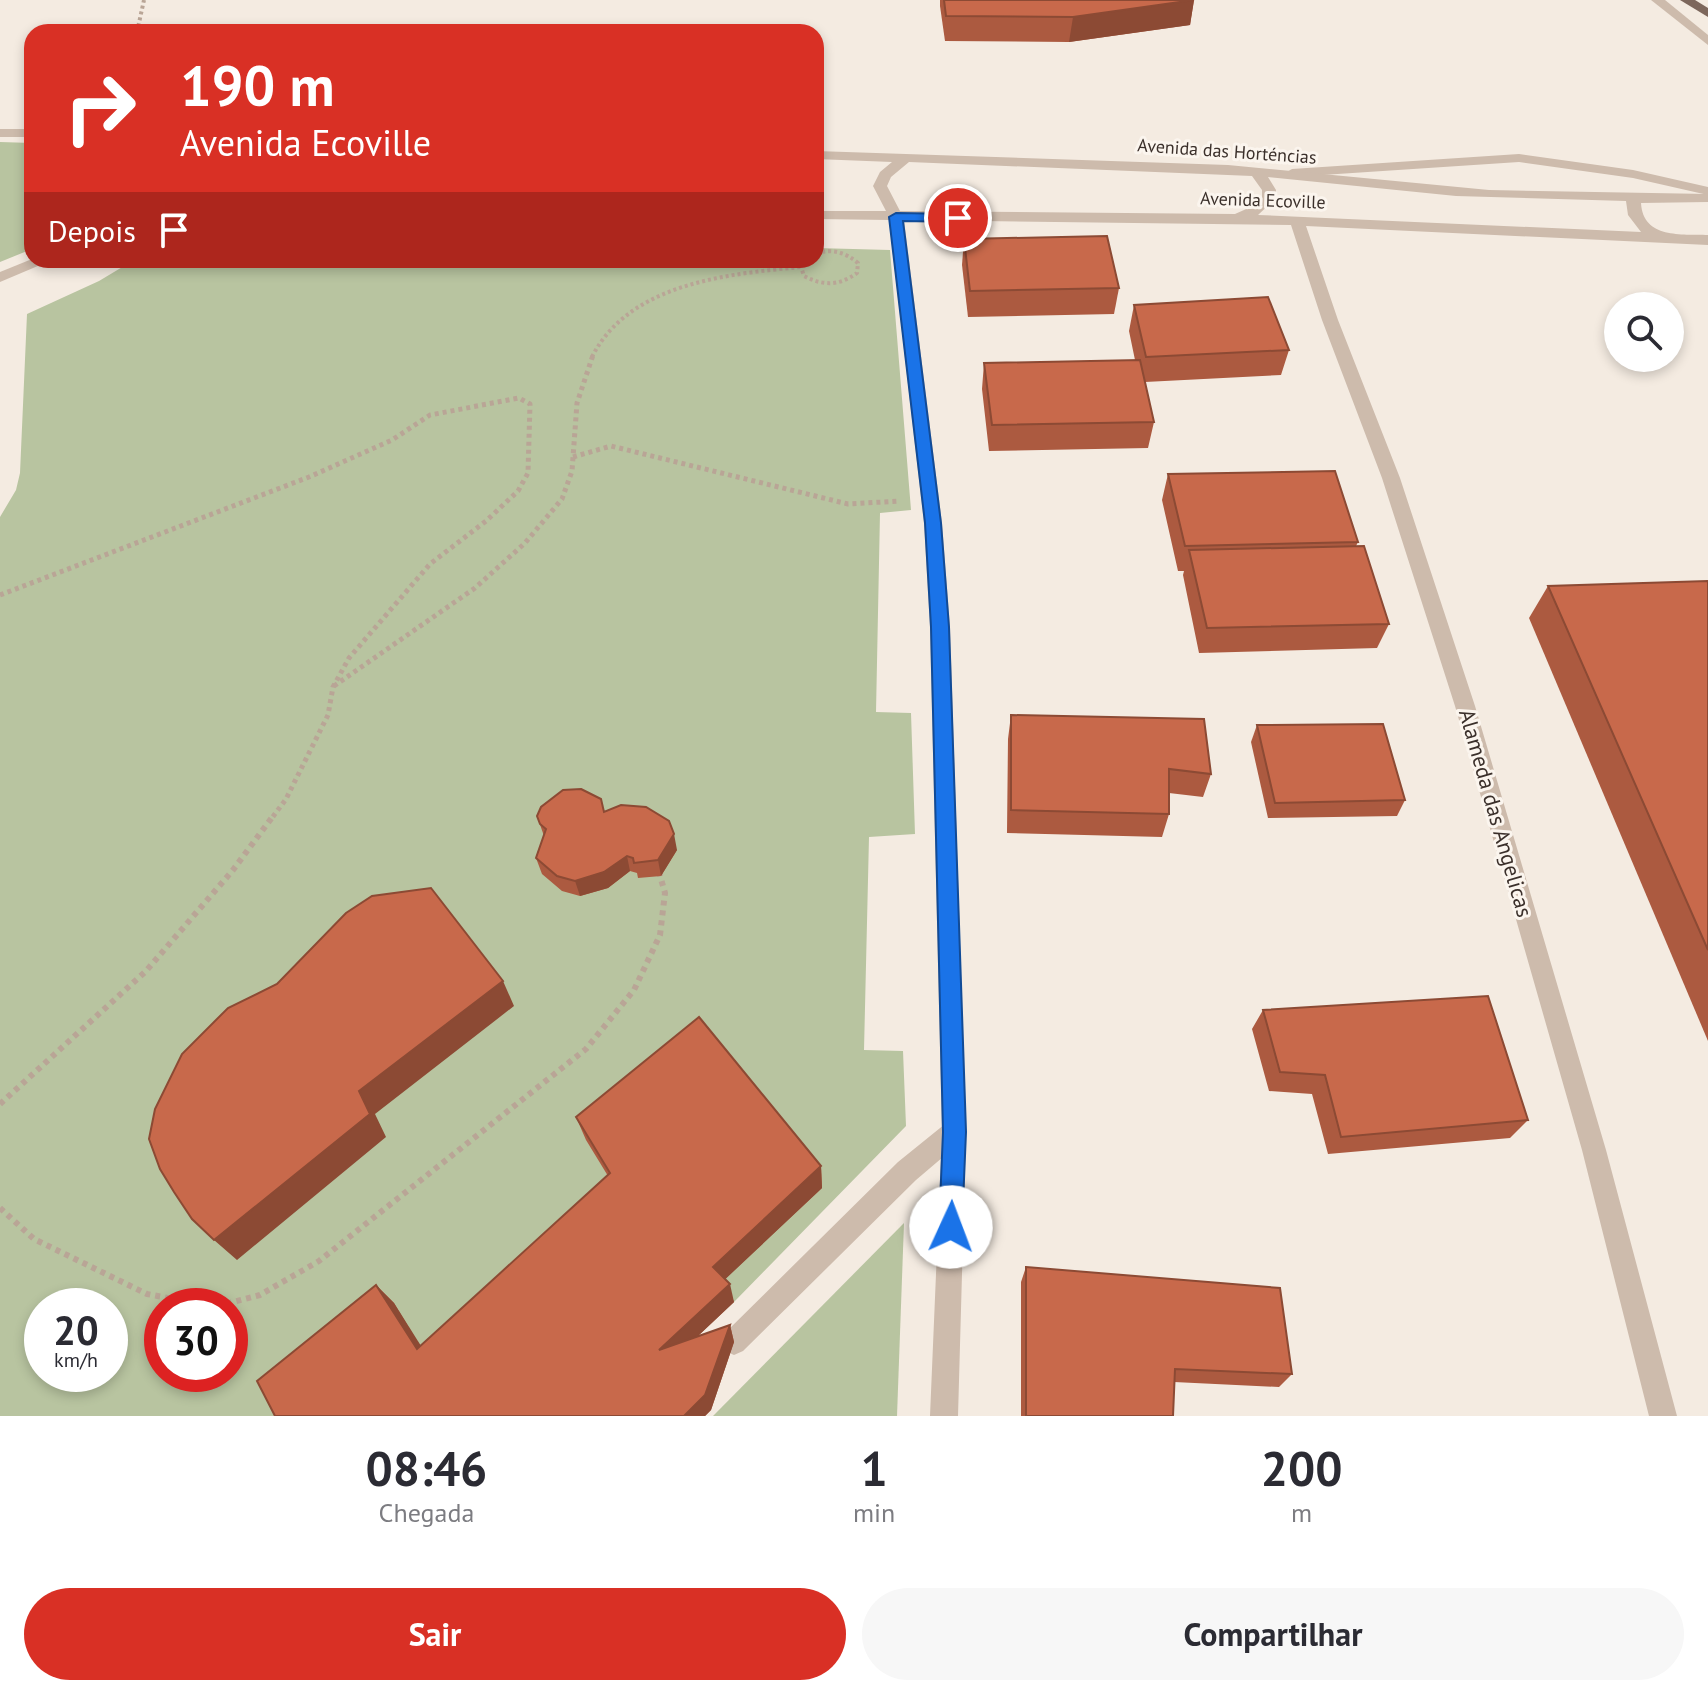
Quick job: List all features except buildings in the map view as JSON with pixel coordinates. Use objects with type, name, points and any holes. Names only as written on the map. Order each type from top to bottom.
[{"type":"main road","points":[[1686,0],[1708,13]]},
{"type":"street","points":[[1657,0],[1708,41]]},
{"type":"street","points":[[0,133],[24,133]]},
{"type":"street","name":"Avenida das Horténcias","points":[[824,155],[1292,173],[1408,188],[1489,194],[1708,198]]},
{"type":"street","points":[[906,158],[885,175],[880,186],[896,217],[930,499],[940,627],[954,1132],[944,1416]]},
{"type":"street","points":[[1292,173],[1519,158],[1633,174],[1708,191]]},
{"type":"street","points":[[1237,218],[1258,209],[1269,198],[1269,190],[1257,172]]},
{"type":"street","points":[[1635,196],[1633,203],[1637,219],[1659,239]]},
{"type":"street","name":"Avenida Ecoville","points":[[824,215],[1237,218],[1708,240]]},
{"type":"street","name":"Alameda das Angelicas","points":[[1297,221],[1330,320],[1391,478],[1465,706],[1594,1150],[1663,1416]]},
{"type":"street","points":[[0,277],[24,268]]},
{"type":"street","points":[[734,1342],[907,1171],[954,1132]]},
{"type":"path","points":[[139,24],[144,0]]},
{"type":"path","points":[[801,268],[804,276],[816,283],[832,285],[848,281],[857,273],[858,263],[849,255],[835,250],[824,252]]},
{"type":"path","points":[[333,687],[471,590],[532,537],[567,492],[576,406],[597,347],[628,312],[671,292],[733,274],[791,268]]},
{"type":"path","points":[[0,595],[309,477],[392,440],[430,415],[519,398],[530,404],[528,473],[518,491],[486,521],[430,564],[349,658],[333,687],[328,715],[286,799],[233,870],[146,971],[0,1104]]},
{"type":"path","points":[[573,457],[611,446],[848,504],[930,499]]},
{"type":"path","points":[[248,1298],[260,1295],[319,1261],[586,1049],[634,990],[660,935],[665,893],[658,867]]},
{"type":"path","points":[[0,1208],[34,1239],[144,1293]]},
{"type":"green space","points":[[0,142],[24,143],[24,252],[0,262]]},
{"type":"green space","points":[[824,248],[890,250],[911,510],[880,513],[876,712],[911,713],[915,834],[869,837],[864,1050],[903,1051],[906,1126],[734,1302],[612,1416],[0,1416],[0,517],[16,490],[20,473],[27,314],[121,268],[824,268]]},
{"type":"green space","points":[[904,1223],[897,1416],[713,1416]]},
{"type":"route","points":[[951,1227],[954,1132],[940,627],[933,523],[896,217],[958,218]]}]
